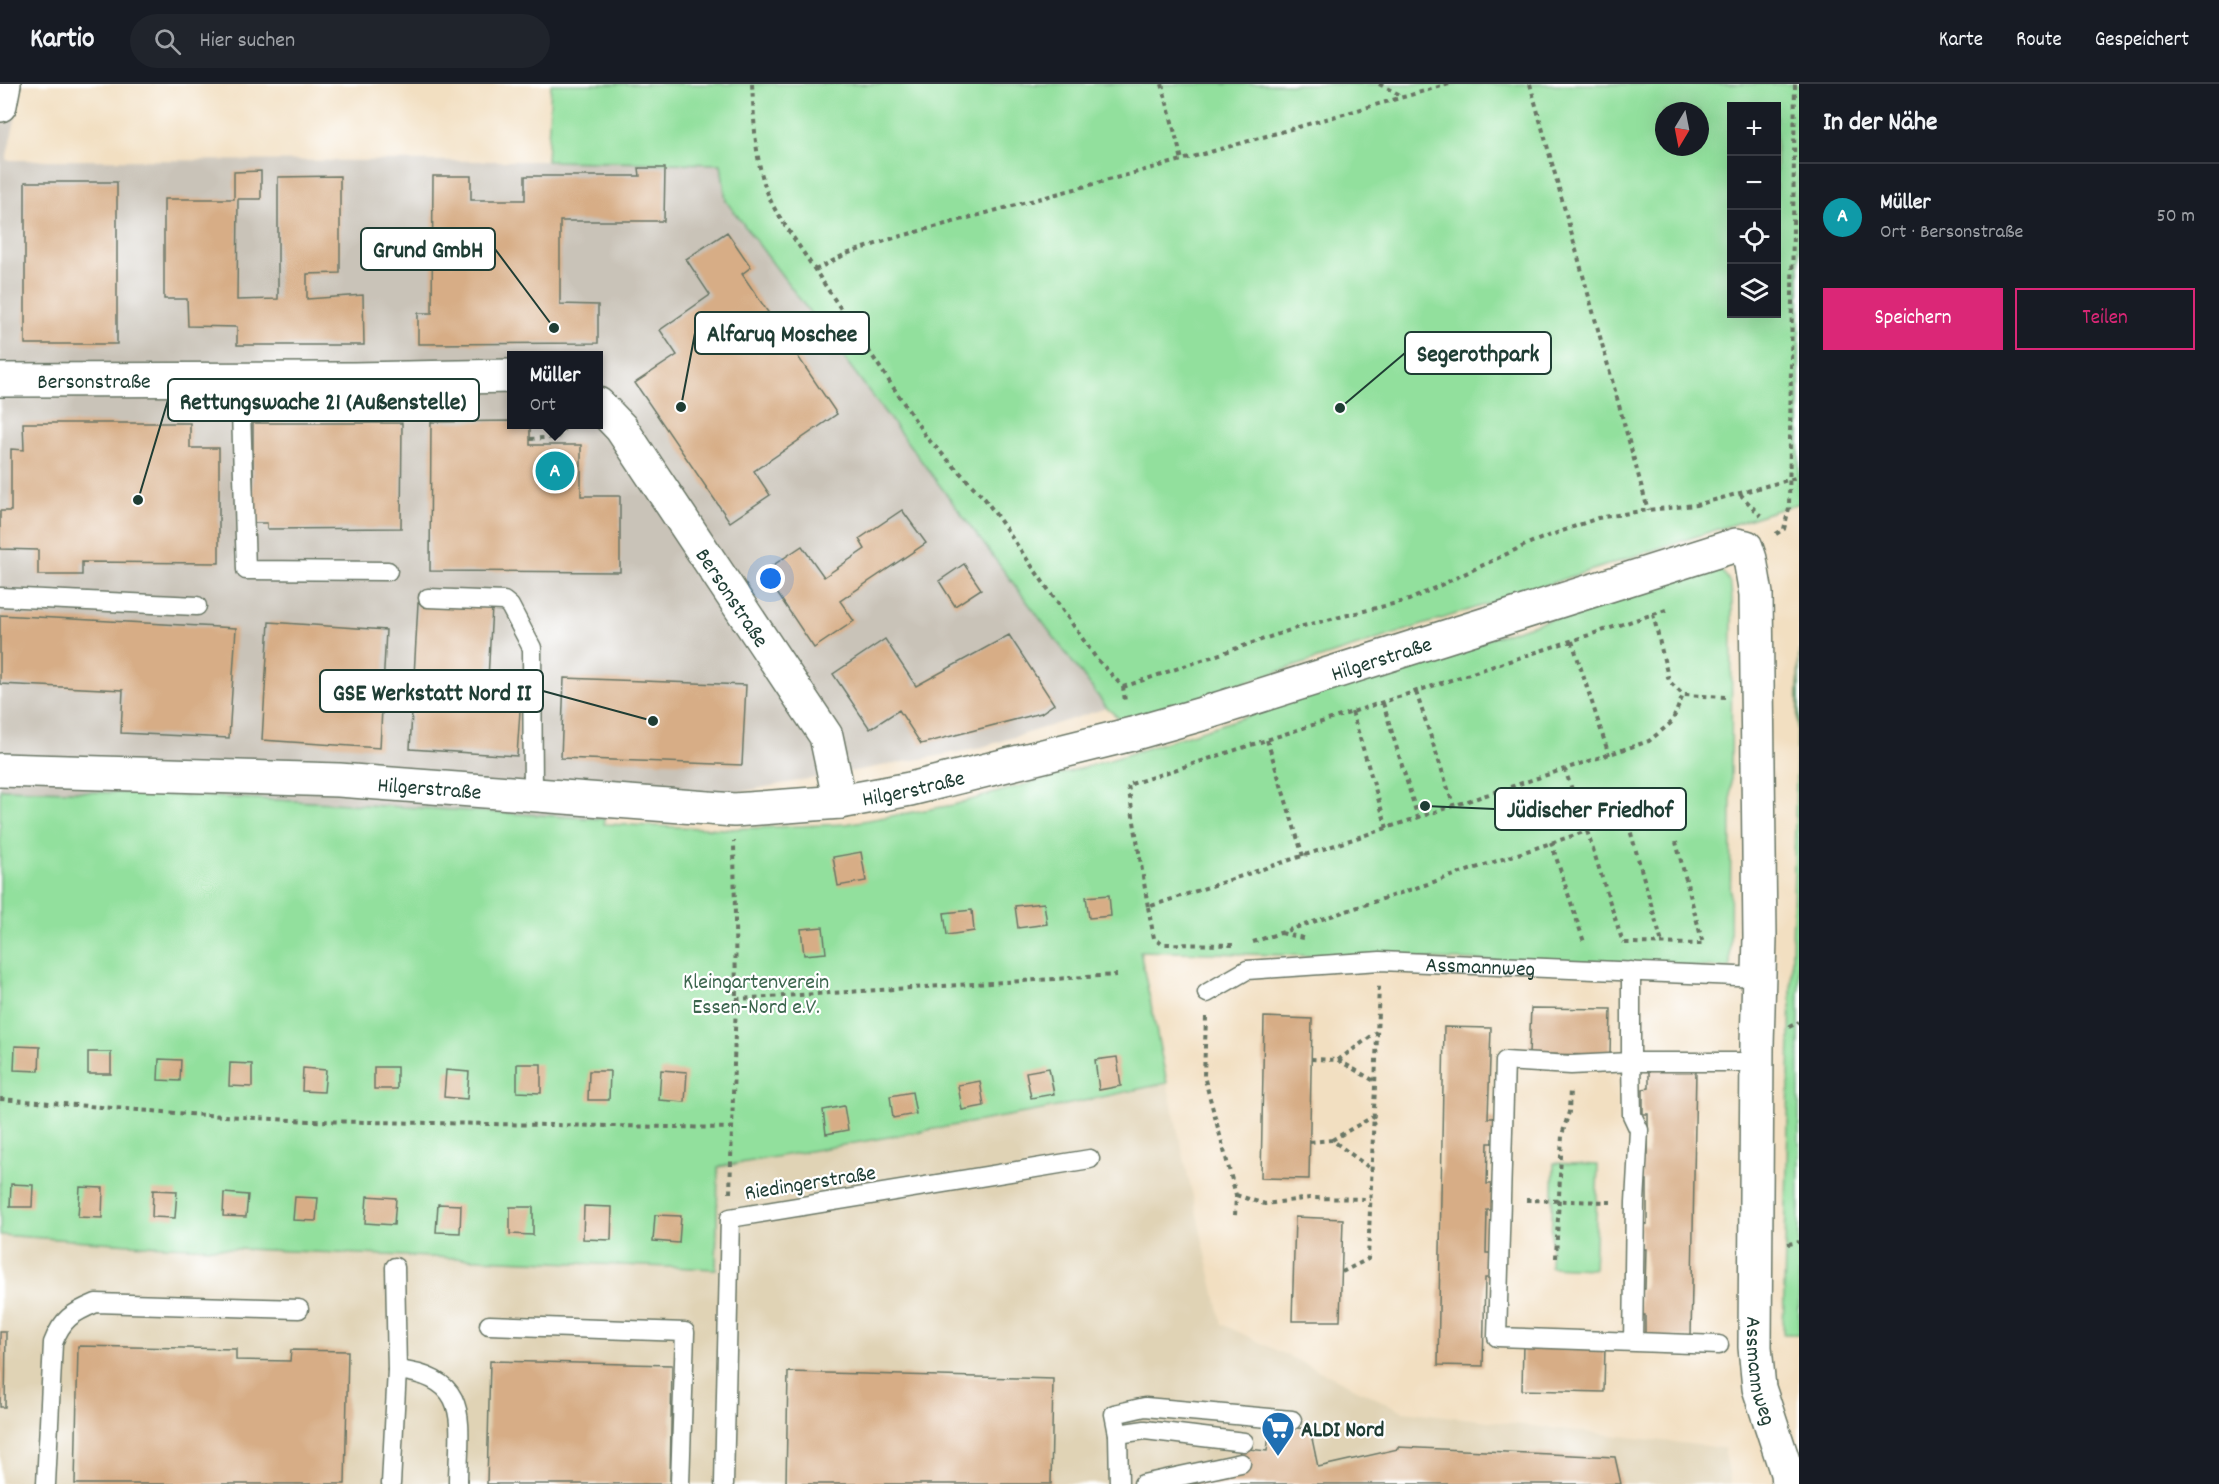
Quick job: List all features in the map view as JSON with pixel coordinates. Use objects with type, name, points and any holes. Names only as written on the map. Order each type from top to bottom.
[{"type":"street","points":[[0,105],[4,84]]},
{"type":"street","name":"Bersonstraße","points":[[0,380],[507,376]]},
{"type":"street","name":"Bersonstraße","points":[[603,409],[621,428],[826,736],[840,802]]},
{"type":"street","name":"Hilgerstraße","points":[[0,770],[339,780],[734,810],[840,802],[910,789],[1132,734],[1202,714],[1736,545],[1746,547]]},
{"type":"street","name":"Assmannweg","points":[[1746,547],[1756,594],[1760,977],[1757,1062],[1755,1347],[1759,1388],[1791,1477]]},
{"type":"lane","points":[[240,379],[246,570],[388,571]]},
{"type":"lane","points":[[0,597],[197,606]]},
{"type":"lane","points":[[428,598],[504,601],[510,606],[532,648],[532,794]]},
{"type":"lane","name":"Assmannweg","points":[[1207,993],[1247,970],[1380,961],[1760,977]]},
{"type":"lane","points":[[1631,971],[1632,1115],[1639,1130],[1635,1202],[1633,1342]]},
{"type":"lane","points":[[1719,1345],[1497,1337],[1505,1061],[1571,1065],[1631,1062],[1757,1062]]},
{"type":"lane","name":"Riedingerstraße","points":[[724,1484],[730,1218],[1090,1160]]},
{"type":"lane","points":[[391,1484],[397,1370],[396,1267]]},
{"type":"lane","points":[[46,1484],[53,1343],[60,1326],[76,1311],[96,1303],[299,1309]]},
{"type":"lane","points":[[489,1325],[685,1332],[680,1484]]},
{"type":"lane","points":[[397,1370],[427,1375],[441,1383],[453,1396],[459,1409],[458,1484]]},
{"type":"lane","points":[[1119,1484],[1118,1434],[1114,1414],[1144,1407],[1292,1420]]},
{"type":"lane","points":[[1118,1434],[1145,1430],[1244,1442]]},
{"type":"lane","points":[[1143,1484],[1241,1463]]},
{"type":"path","points":[[752,84],[757,160],[764,187],[777,213],[927,438],[985,499],[1096,658],[1123,687],[1299,627],[1409,600],[1532,542],[1584,522],[1648,510],[1696,505],[1799,477]]},
{"type":"path","points":[[1162,84],[1182,160]]},
{"type":"path","points":[[1379,84],[1405,97]]},
{"type":"path","points":[[815,270],[846,254],[894,238],[1182,160],[1449,84]]},
{"type":"path","points":[[1530,84],[1648,510]]},
{"type":"path","points":[[1746,547],[1768,539],[1784,529],[1789,508],[1795,84]]},
{"type":"path","points":[[530,439],[557,437],[564,429]]},
{"type":"path","points":[[1740,494],[1767,520]]},
{"type":"path","points":[[1773,526],[1784,529]]},
{"type":"path","points":[[1242,945],[1162,944],[1154,938],[1128,785],[1666,610]]},
{"type":"path","points":[[1653,614],[1670,681],[1683,695],[1732,697]]},
{"type":"path","points":[[1572,641],[1609,755]]},
{"type":"path","points":[[1416,692],[1454,807]]},
{"type":"path","points":[[1148,907],[1649,741],[1672,722],[1683,695]]},
{"type":"path","points":[[1383,703],[1418,818]]},
{"type":"path","points":[[1352,712],[1387,828]]},
{"type":"path","points":[[1267,740],[1303,856]]},
{"type":"path","points":[[1565,770],[1623,943]]},
{"type":"path","points":[[1621,798],[1662,943]]},
{"type":"path","points":[[730,1218],[736,999],[734,810]]},
{"type":"path","points":[[1252,942],[1587,831]]},
{"type":"path","points":[[1551,842],[1584,942]]},
{"type":"path","points":[[1613,943],[1703,944],[1676,842]]},
{"type":"path","points":[[1280,933],[1299,938],[1311,938]]},
{"type":"path","points":[[1572,942],[1594,942]]},
{"type":"path","points":[[1342,1272],[1368,1259],[1380,961]]},
{"type":"path","points":[[736,999],[1117,975]]},
{"type":"path","points":[[1207,993],[1204,1076],[1236,1195],[1235,1216]]},
{"type":"path","points":[[1338,1060],[1378,1031]]},
{"type":"path","points":[[1311,1059],[1338,1060],[1376,1082]]},
{"type":"path","points":[[1556,1258],[1562,1135],[1569,1112],[1571,1065]]},
{"type":"path","points":[[0,1099],[309,1121],[732,1128]]},
{"type":"path","points":[[1310,1142],[1332,1140],[1374,1116]]},
{"type":"path","points":[[1332,1140],[1372,1170]]},
{"type":"path","points":[[1236,1195],[1265,1204],[1310,1198],[1371,1199]]},
{"type":"path","points":[[1501,1200],[1635,1202]]},
{"type":"shaded area","points":[[0,84],[23,84],[6,160],[547,161],[721,164],[726,201],[1107,708],[976,749],[604,819],[108,792],[0,789]]},
{"type":"shaded area","points":[[1167,1083],[1222,1324],[1403,1411],[1724,1448],[1731,1484],[0,1484],[0,1235],[145,1245],[718,1167],[1042,1110]]},
{"type":"green space","points":[[551,84],[1799,84],[1799,503],[1123,722],[1107,708],[726,201],[721,164],[547,161]]},
{"type":"green space","name":"Kleingartenverein Essen-Nord e.V.","points":[[1716,566],[1728,579],[1732,600],[1730,968],[1140,951],[1167,1083],[1042,1110],[718,1167],[716,1269],[145,1245],[0,1235],[0,789],[151,794],[604,819],[604,824],[726,829],[846,824],[953,805],[1110,760]]},
{"type":"green space","points":[[1799,650],[1799,1334],[1783,1334]]},
{"type":"green space","points":[[1554,1163],[1598,1165],[1594,1269],[1550,1267]]},
{"type":"building","points":[[639,168],[665,168],[664,221],[560,221],[560,304],[598,305],[598,343],[418,344],[418,313],[432,313],[433,176],[471,176],[471,200],[525,200],[525,176],[640,176]]},
{"type":"building","points":[[261,171],[261,199],[238,199],[237,300],[278,299],[278,177],[340,176],[340,273],[307,274],[307,299],[363,295],[364,345],[237,345],[237,327],[188,326],[187,299],[164,299],[164,199],[234,199],[234,172]]},
{"type":"building","points":[[25,182],[117,182],[117,344],[25,344]]},
{"type":"building","points":[[727,232],[751,267],[742,274],[837,414],[754,471],[770,495],[730,522],[635,383],[677,355],[660,330],[710,295],[686,259]]},
{"type":"building","points":[[507,421],[507,429],[530,429],[530,445],[581,445],[581,496],[620,496],[620,572],[430,571],[431,422]]},
{"type":"building","points":[[23,423],[190,423],[190,448],[219,448],[219,563],[82,562],[82,575],[38,575],[38,550],[0,549],[0,511],[11,511],[11,449],[24,450]]},
{"type":"building","points":[[253,423],[402,423],[401,528],[267,529],[267,523],[253,523]]},
{"type":"building","points":[[902,510],[926,543],[840,601],[854,621],[814,648],[763,572],[802,546],[824,577],[865,549],[859,539]]},
{"type":"building","points":[[964,564],[981,589],[955,606],[939,581]]},
{"type":"building","points":[[418,603],[492,607],[488,679],[522,681],[517,756],[410,749]]},
{"type":"building","points":[[0,615],[236,628],[229,738],[121,733],[123,690],[0,684]]},
{"type":"building","points":[[269,622],[386,630],[380,748],[262,740]]},
{"type":"building","points":[[1009,635],[1054,704],[1041,713],[921,744],[899,710],[870,729],[833,674],[885,639],[916,686]]},
{"type":"building","points":[[564,678],[746,685],[742,765],[561,758]]},
{"type":"building","points":[[861,852],[866,881],[838,886],[833,857]]},
{"type":"building","points":[[1109,895],[1111,916],[1089,918],[1086,897]]},
{"type":"building","points":[[1044,903],[1047,924],[1018,928],[1015,906]]},
{"type":"building","points":[[972,910],[974,931],[947,935],[944,913]]},
{"type":"building","points":[[823,927],[826,953],[804,955],[801,929]]},
{"type":"building","points":[[1531,1008],[1611,1009],[1610,1055],[1529,1054]]},
{"type":"building","points":[[1264,1017],[1312,1019],[1309,1179],[1261,1178]]},
{"type":"building","points":[[1444,1027],[1491,1028],[1488,1118],[1495,1118],[1495,1143],[1488,1143],[1487,1184],[1493,1184],[1493,1210],[1487,1210],[1486,1253],[1492,1253],[1491,1278],[1485,1278],[1483,1366],[1438,1365]]},
{"type":"building","points":[[15,1046],[40,1047],[39,1071],[14,1070]]},
{"type":"building","points":[[88,1052],[111,1052],[111,1074],[88,1074]]},
{"type":"building","points":[[1117,1057],[1121,1086],[1099,1090],[1095,1060]]},
{"type":"building","points":[[159,1059],[181,1060],[180,1081],[158,1080]]},
{"type":"building","points":[[230,1063],[252,1064],[252,1087],[229,1086]]},
{"type":"building","points":[[517,1064],[541,1064],[541,1093],[517,1092]]},
{"type":"building","points":[[374,1067],[397,1067],[397,1089],[374,1089]]},
{"type":"building","points":[[303,1068],[326,1070],[324,1092],[302,1091]]},
{"type":"building","points":[[1049,1068],[1054,1094],[1031,1098],[1026,1072]]},
{"type":"building","points":[[1649,1068],[1696,1070],[1691,1337],[1645,1336],[1645,1315],[1639,1315],[1640,1289],[1645,1289],[1646,1249],[1640,1249],[1641,1223],[1647,1224],[1647,1180],[1642,1180],[1642,1155],[1648,1155],[1648,1114],[1643,1114],[1643,1089],[1649,1088]]},
{"type":"building","points":[[446,1070],[469,1072],[467,1099],[444,1097]]},
{"type":"building","points":[[661,1070],[687,1072],[685,1102],[659,1100]]},
{"type":"building","points":[[589,1071],[610,1071],[609,1100],[588,1100]]},
{"type":"building","points":[[980,1081],[984,1106],[962,1110],[958,1085]]},
{"type":"building","points":[[912,1092],[916,1114],[893,1118],[890,1096]]},
{"type":"building","points":[[844,1106],[848,1130],[826,1134],[823,1110]]},
{"type":"building","points":[[11,1184],[33,1185],[32,1207],[10,1207]]},
{"type":"building","points":[[80,1187],[103,1188],[102,1218],[78,1217]]},
{"type":"building","points":[[153,1190],[177,1191],[175,1218],[152,1217]]},
{"type":"building","points":[[224,1193],[248,1195],[246,1217],[223,1216]]},
{"type":"building","points":[[367,1196],[396,1198],[394,1225],[365,1223]]},
{"type":"building","points":[[295,1197],[318,1198],[316,1221],[293,1220]]},
{"type":"building","points":[[438,1204],[461,1205],[460,1233],[436,1232]]},
{"type":"building","points":[[584,1206],[612,1207],[611,1240],[583,1239]]},
{"type":"building","points":[[510,1207],[533,1207],[533,1235],[510,1234]]},
{"type":"building","points":[[655,1215],[681,1216],[679,1243],[653,1241]]},
{"type":"building","points":[[1295,1217],[1343,1219],[1340,1321],[1292,1321]]},
{"type":"building","points":[[0,1332],[6,1332],[5,1407],[0,1407]]},
{"type":"building","points":[[1523,1343],[1605,1345],[1604,1392],[1522,1390]]},
{"type":"building","points":[[78,1346],[236,1349],[236,1360],[290,1361],[291,1350],[348,1351],[345,1484],[75,1484]]},
{"type":"building","points":[[490,1361],[672,1365],[670,1484],[487,1484]]},
{"type":"building","points":[[788,1372],[1053,1379],[1051,1484],[786,1484]]},
{"type":"building","points":[[1270,1426],[1310,1429],[1318,1467],[1398,1449],[1398,1447],[1615,1457],[1621,1484],[1185,1484],[1241,1463],[1239,1448],[1267,1451]]},
{"type":"place","name":"Grund GmbH","points":[[554,328]]},
{"type":"place","name":"Alfaruq Moschee","points":[[681,407]]},
{"type":"place","name":"Segerothpark","points":[[1340,408]]},
{"type":"place","name":"Müller","points":[[555,471]]},
{"type":"place","name":"Rettungswache 21 (Außenstelle)","points":[[138,500]]},
{"type":"place","name":"GSE Werkstatt Nord II","points":[[653,721]]},
{"type":"place","name":"Jüdischer Friedhof","points":[[1425,806]]},
{"type":"place","name":"ALDI Nord","points":[[1278,1457]]}]
